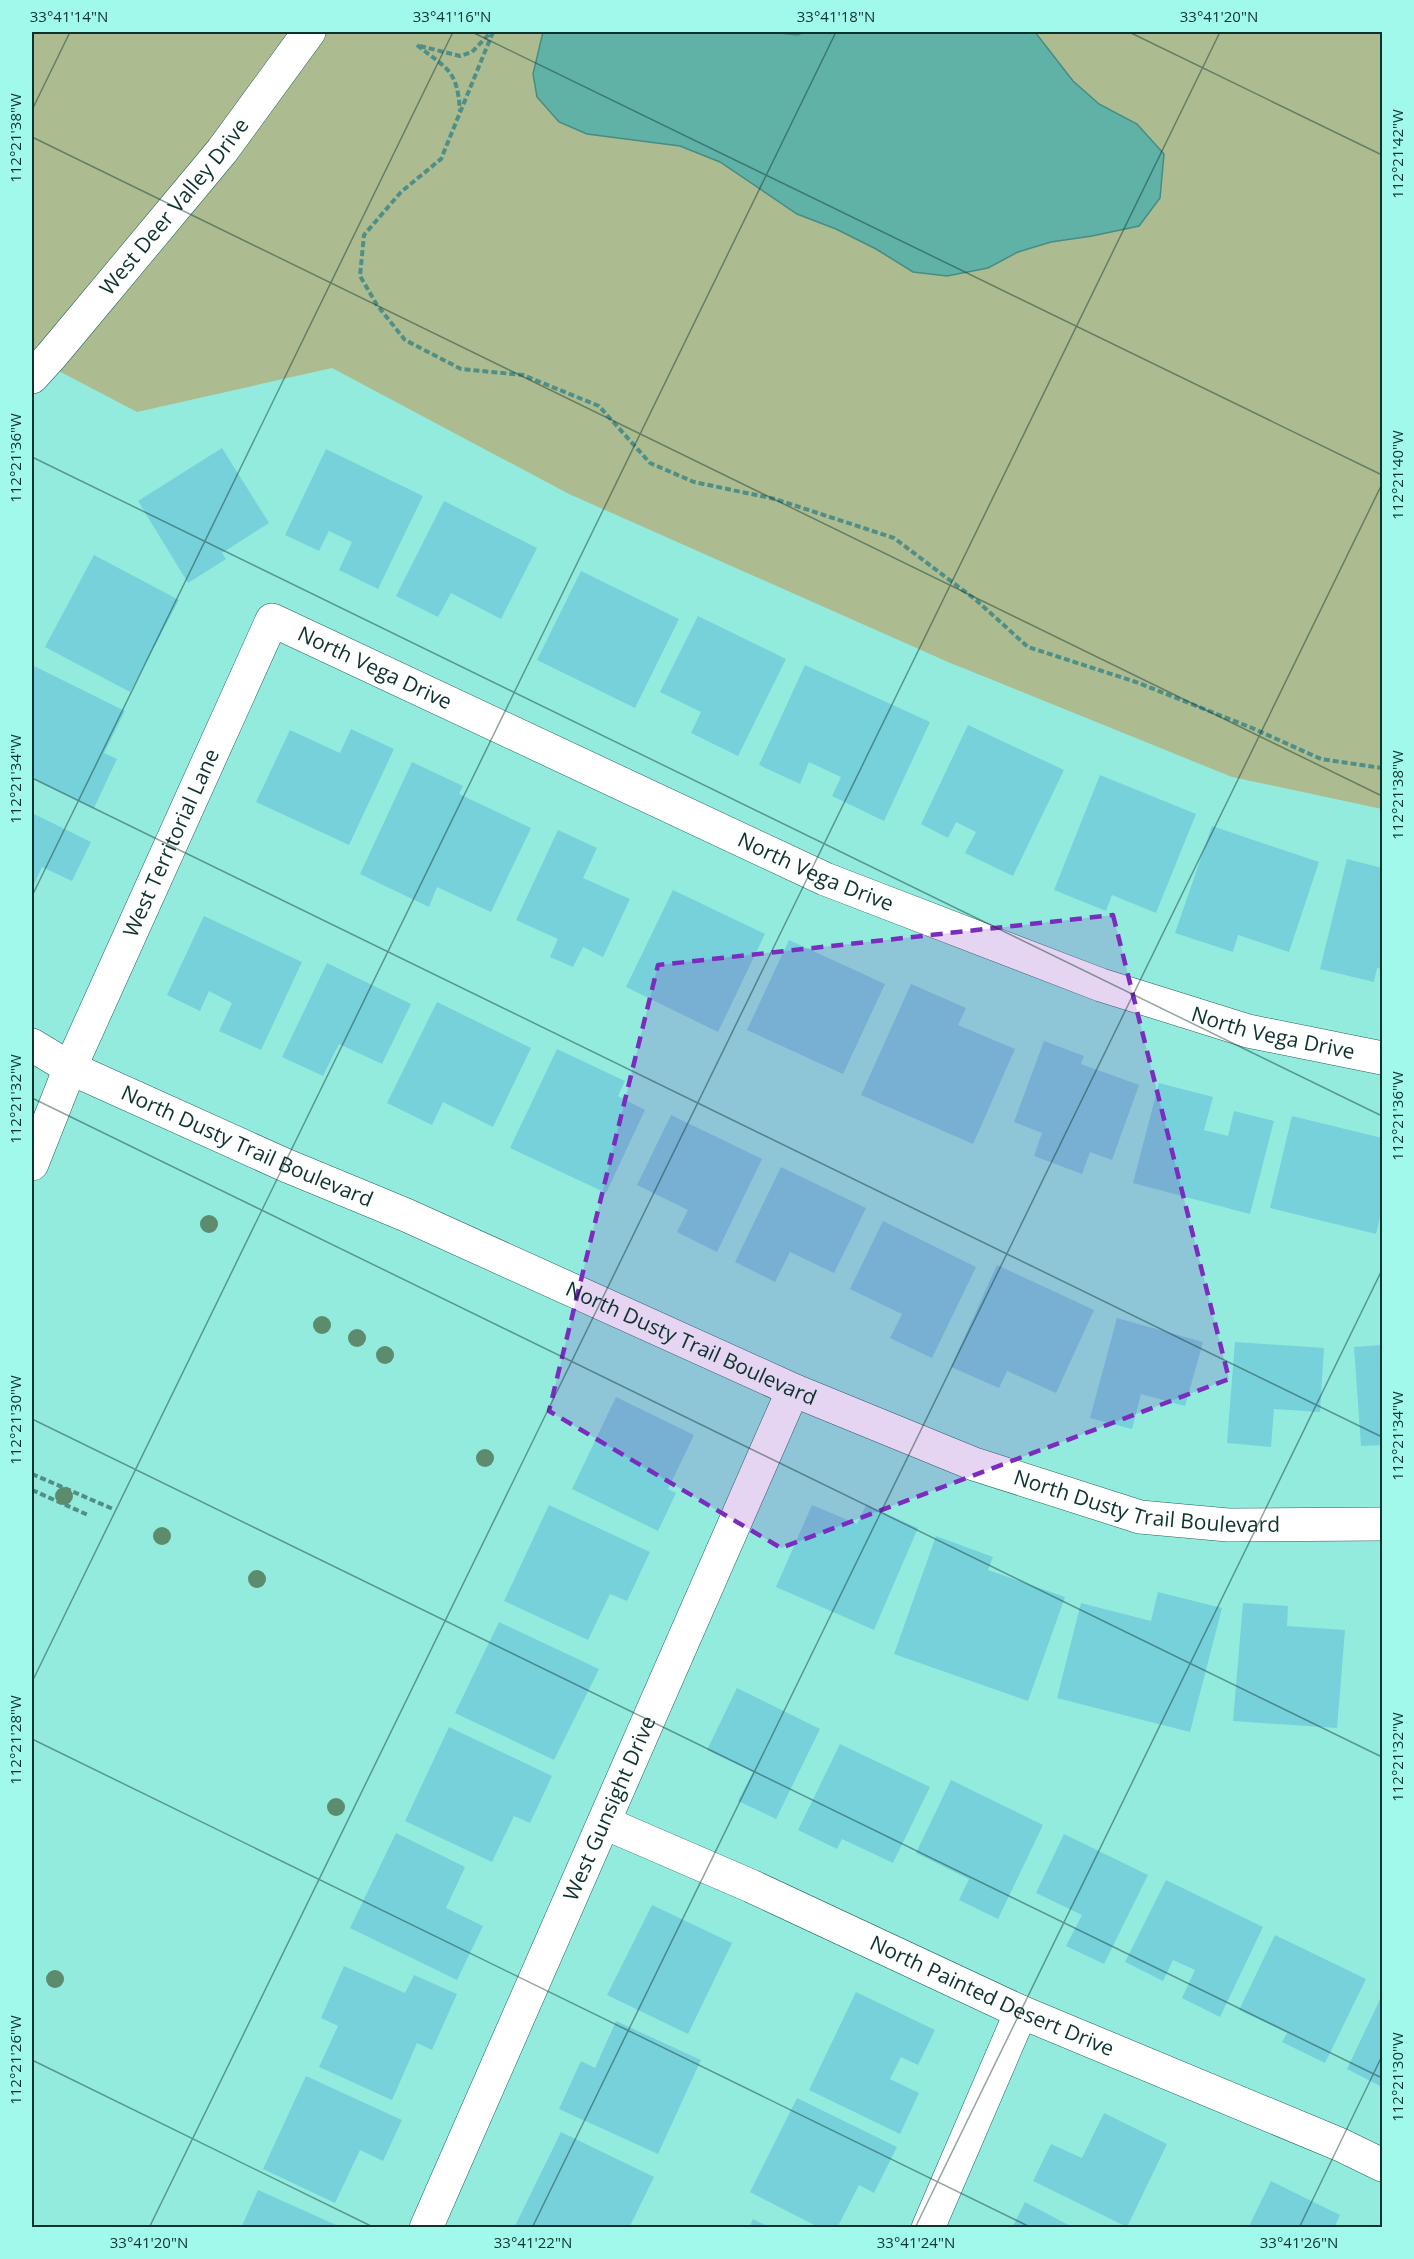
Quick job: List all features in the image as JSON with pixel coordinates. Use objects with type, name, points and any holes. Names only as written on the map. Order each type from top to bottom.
[{"type":"street","name":"West Deer Valley Drive","points":[[32,377],[222,151],[309,32]]},
{"type":"street","name":"North Vega Drive","points":[[272,620],[836,883],[1101,985],[1248,1031],[1383,1058]]},
{"type":"street","name":"West Territorial Lane","points":[[32,1164],[70,1068],[272,620]]},
{"type":"street","name":"North Dusty Trail Boulevard","points":[[32,1045],[70,1068],[285,1165],[416,1220],[793,1390],[974,1464],[1140,1517],[1228,1525],[1383,1524]]},
{"type":"street","name":"West Gunsight Drive","points":[[426,2228],[793,1390]]},
{"type":"street","name":"North Painted Desert Drive","points":[[605,1823],[751,1886],[1021,2012],[1383,2164]]},
{"type":"street","points":[[928,2228],[1021,2012]]},
{"type":"path","points":[[492,32],[441,159],[401,192],[364,235],[360,276],[377,305],[405,340],[461,369],[523,375],[599,406],[650,463],[694,482],[775,499],[894,538],[976,600],[1028,647],[1136,682],[1252,728],[1321,759],[1383,768]]},
{"type":"path","points":[[460,115],[458,88],[451,72],[417,45],[460,56],[472,52],[492,32]]},
{"type":"path","points":[[32,1474],[112,1509]]},
{"type":"path","points":[[32,1490],[88,1515]]},
{"type":"highlighted area","points":[[1113,915],[1229,1379],[781,1548],[549,1411],[658,965]]},
{"type":"green space","points":[[32,32],[1382,32],[1382,809],[1232,777],[948,662],[569,494],[332,368],[137,412],[32,357]]},
{"type":"water","points":[[543,32],[770,32],[798,35],[804,32],[1035,32],[1073,81],[1099,104],[1137,124],[1164,154],[1160,198],[1139,226],[1051,242],[1018,252],[988,268],[947,276],[913,272],[876,249],[836,229],[797,214],[720,162],[680,146],[587,134],[559,122],[537,97],[533,74]]},
{"type":"building","points":[[222,448],[269,523],[222,553],[226,559],[188,583],[138,501]]},
{"type":"building","points":[[326,449],[423,496],[378,589],[339,570],[352,542],[329,531],[319,551],[285,535]]},
{"type":"building","points":[[444,501],[537,548],[501,619],[451,593],[438,617],[396,596]]},
{"type":"building","points":[[94,555],[179,600],[130,692],[45,647]]},
{"type":"building","points":[[581,571],[679,619],[635,708],[537,660]]},
{"type":"building","points":[[698,616],[786,659],[738,756],[691,733],[701,712],[660,692]]},
{"type":"building","points":[[32,665],[125,711],[104,753],[117,759],[94,808],[32,778]]},
{"type":"building","points":[[805,665],[930,722],[884,821],[832,796],[841,777],[809,762],[800,784],[759,765]]},
{"type":"building","points":[[968,725],[1064,770],[1013,876],[965,853],[976,832],[956,822],[948,838],[921,824]]},
{"type":"building","points":[[351,729],[394,749],[349,845],[256,802],[290,730],[340,753]]},
{"type":"building","points":[[412,762],[463,786],[459,794],[531,828],[491,912],[437,887],[429,907],[360,874]]},
{"type":"building","points":[[1100,775],[1196,814],[1156,913],[1112,895],[1106,911],[1054,890]]},
{"type":"building","points":[[32,813],[91,842],[72,881],[42,867],[32,889]]},
{"type":"building","points":[[1212,826],[1319,862],[1289,952],[1238,935],[1233,952],[1175,933]]},
{"type":"building","points":[[558,830],[597,848],[583,878],[630,899],[603,957],[583,947],[573,967],[550,957],[558,939],[516,920]]},
{"type":"building","points":[[1347,859],[1382,868],[1382,969],[1377,968],[1374,982],[1320,969]]},
{"type":"building","points":[[673,890],[765,934],[718,1032],[626,987]]},
{"type":"building","points":[[204,916],[302,962],[261,1050],[219,1031],[232,1003],[209,991],[200,1011],[167,995]]},
{"type":"building","points":[[789,940],[885,984],[843,1074],[747,1030]]},
{"type":"building","points":[[327,963],[411,1004],[382,1064],[339,1044],[323,1076],[282,1057]]},
{"type":"building","points":[[911,984],[966,1008],[958,1025],[1015,1049],[973,1144],[861,1095]]},
{"type":"building","points":[[437,1002],[531,1048],[493,1127],[443,1102],[432,1125],[387,1103]]},
{"type":"building","points":[[1044,1041],[1084,1056],[1081,1064],[1139,1085],[1112,1160],[1090,1152],[1082,1174],[1034,1156],[1042,1133],[1014,1122]]},
{"type":"building","points":[[557,1049],[625,1081],[618,1096],[645,1110],[606,1193],[510,1148]]},
{"type":"building","points":[[1159,1083],[1213,1097],[1204,1130],[1228,1136],[1234,1111],[1274,1121],[1250,1214],[1133,1183]]},
{"type":"building","points":[[671,1115],[762,1159],[717,1252],[677,1232],[688,1210],[637,1185]]},
{"type":"building","points":[[1292,1116],[1382,1138],[1382,1208],[1376,1234],[1270,1208]]},
{"type":"building","points":[[781,1167],[866,1208],[834,1273],[790,1252],[775,1282],[735,1262]]},
{"type":"building","points":[[883,1221],[976,1267],[932,1358],[890,1338],[902,1314],[850,1289]]},
{"type":"building","points":[[997,1265],[1094,1310],[1056,1393],[1007,1371],[999,1388],[951,1367]]},
{"type":"building","points":[[1117,1318],[1203,1342],[1185,1406],[1141,1394],[1132,1429],[1090,1418]]},
{"type":"building","points":[[1235,1342],[1324,1348],[1320,1412],[1274,1409],[1271,1447],[1227,1443]]},
{"type":"building","points":[[1382,1345],[1382,1445],[1361,1446],[1354,1347]]},
{"type":"building","points":[[616,1397],[694,1435],[668,1489],[676,1493],[658,1531],[572,1489]]},
{"type":"building","points":[[549,1505],[650,1552],[627,1601],[610,1594],[588,1640],[504,1601]]},
{"type":"building","points":[[812,1505],[857,1524],[866,1505],[918,1528],[874,1630],[776,1587]]},
{"type":"building","points":[[936,1536],[993,1557],[988,1570],[1065,1597],[1028,1701],[894,1654]]},
{"type":"building","points":[[1158,1592],[1222,1608],[1190,1732],[1057,1698],[1081,1603],[1151,1621]]},
{"type":"building","points":[[1243,1603],[1288,1606],[1287,1626],[1345,1630],[1337,1728],[1233,1721]]},
{"type":"building","points":[[499,1622],[599,1669],[554,1760],[455,1713]]},
{"type":"building","points":[[737,1688],[820,1729],[776,1819],[738,1801],[753,1772],[707,1750]]},
{"type":"building","points":[[449,1727],[552,1776],[530,1823],[514,1816],[492,1862],[405,1821]]},
{"type":"building","points":[[840,1744],[930,1787],[893,1863],[842,1839],[837,1849],[798,1830]]},
{"type":"building","points":[[951,1780],[1043,1825],[998,1919],[959,1900],[969,1879],[916,1853]]},
{"type":"building","points":[[396,1833],[465,1867],[446,1908],[483,1926],[457,1980],[350,1928]]},
{"type":"building","points":[[1064,1834],[1148,1875],[1104,1964],[1066,1946],[1082,1915],[1036,1893]]},
{"type":"building","points":[[1166,1880],[1263,1927],[1220,2017],[1182,1998],[1195,1970],[1173,1960],[1163,1981],[1125,1962]]},
{"type":"building","points":[[652,1905],[732,1943],[688,2034],[607,1995]]},
{"type":"building","points":[[1275,1935],[1366,1979],[1325,2063],[1282,2042],[1287,2033],[1239,2010]]},
{"type":"building","points":[[344,1966],[405,1993],[414,1975],[457,1994],[432,2050],[417,2043],[392,2100],[319,2067],[338,2026],[321,2018]]},
{"type":"building","points":[[856,1992],[935,2030],[918,2065],[901,2057],[890,2079],[919,2093],[900,2134],[809,2090]]},
{"type":"building","points":[[1382,1995],[1382,2087],[1347,2069]]},
{"type":"building","points":[[616,2021],[701,2060],[658,2154],[559,2109],[581,2061],[595,2068]]},
{"type":"building","points":[[306,2076],[402,2120],[383,2161],[360,2150],[335,2203],[263,2169]]},
{"type":"building","points":[[797,2098],[897,2147],[874,2193],[859,2185],[837,2228],[820,2228],[750,2192]]},
{"type":"building","points":[[1104,2113],[1167,2144],[1127,2227],[1033,2181],[1051,2144],[1082,2158]]},
{"type":"building","points":[[561,2132],[654,2177],[629,2228],[514,2228]]},
{"type":"building","points":[[1271,2181],[1340,2215],[1334,2228],[1248,2228]]},
{"type":"building","points":[[258,2190],[343,2228],[241,2228]]},
{"type":"building","points":[[1025,2202],[1074,2228],[1012,2228]]},
{"type":"building","points":[[753,2219],[771,2228],[749,2228]]}]
